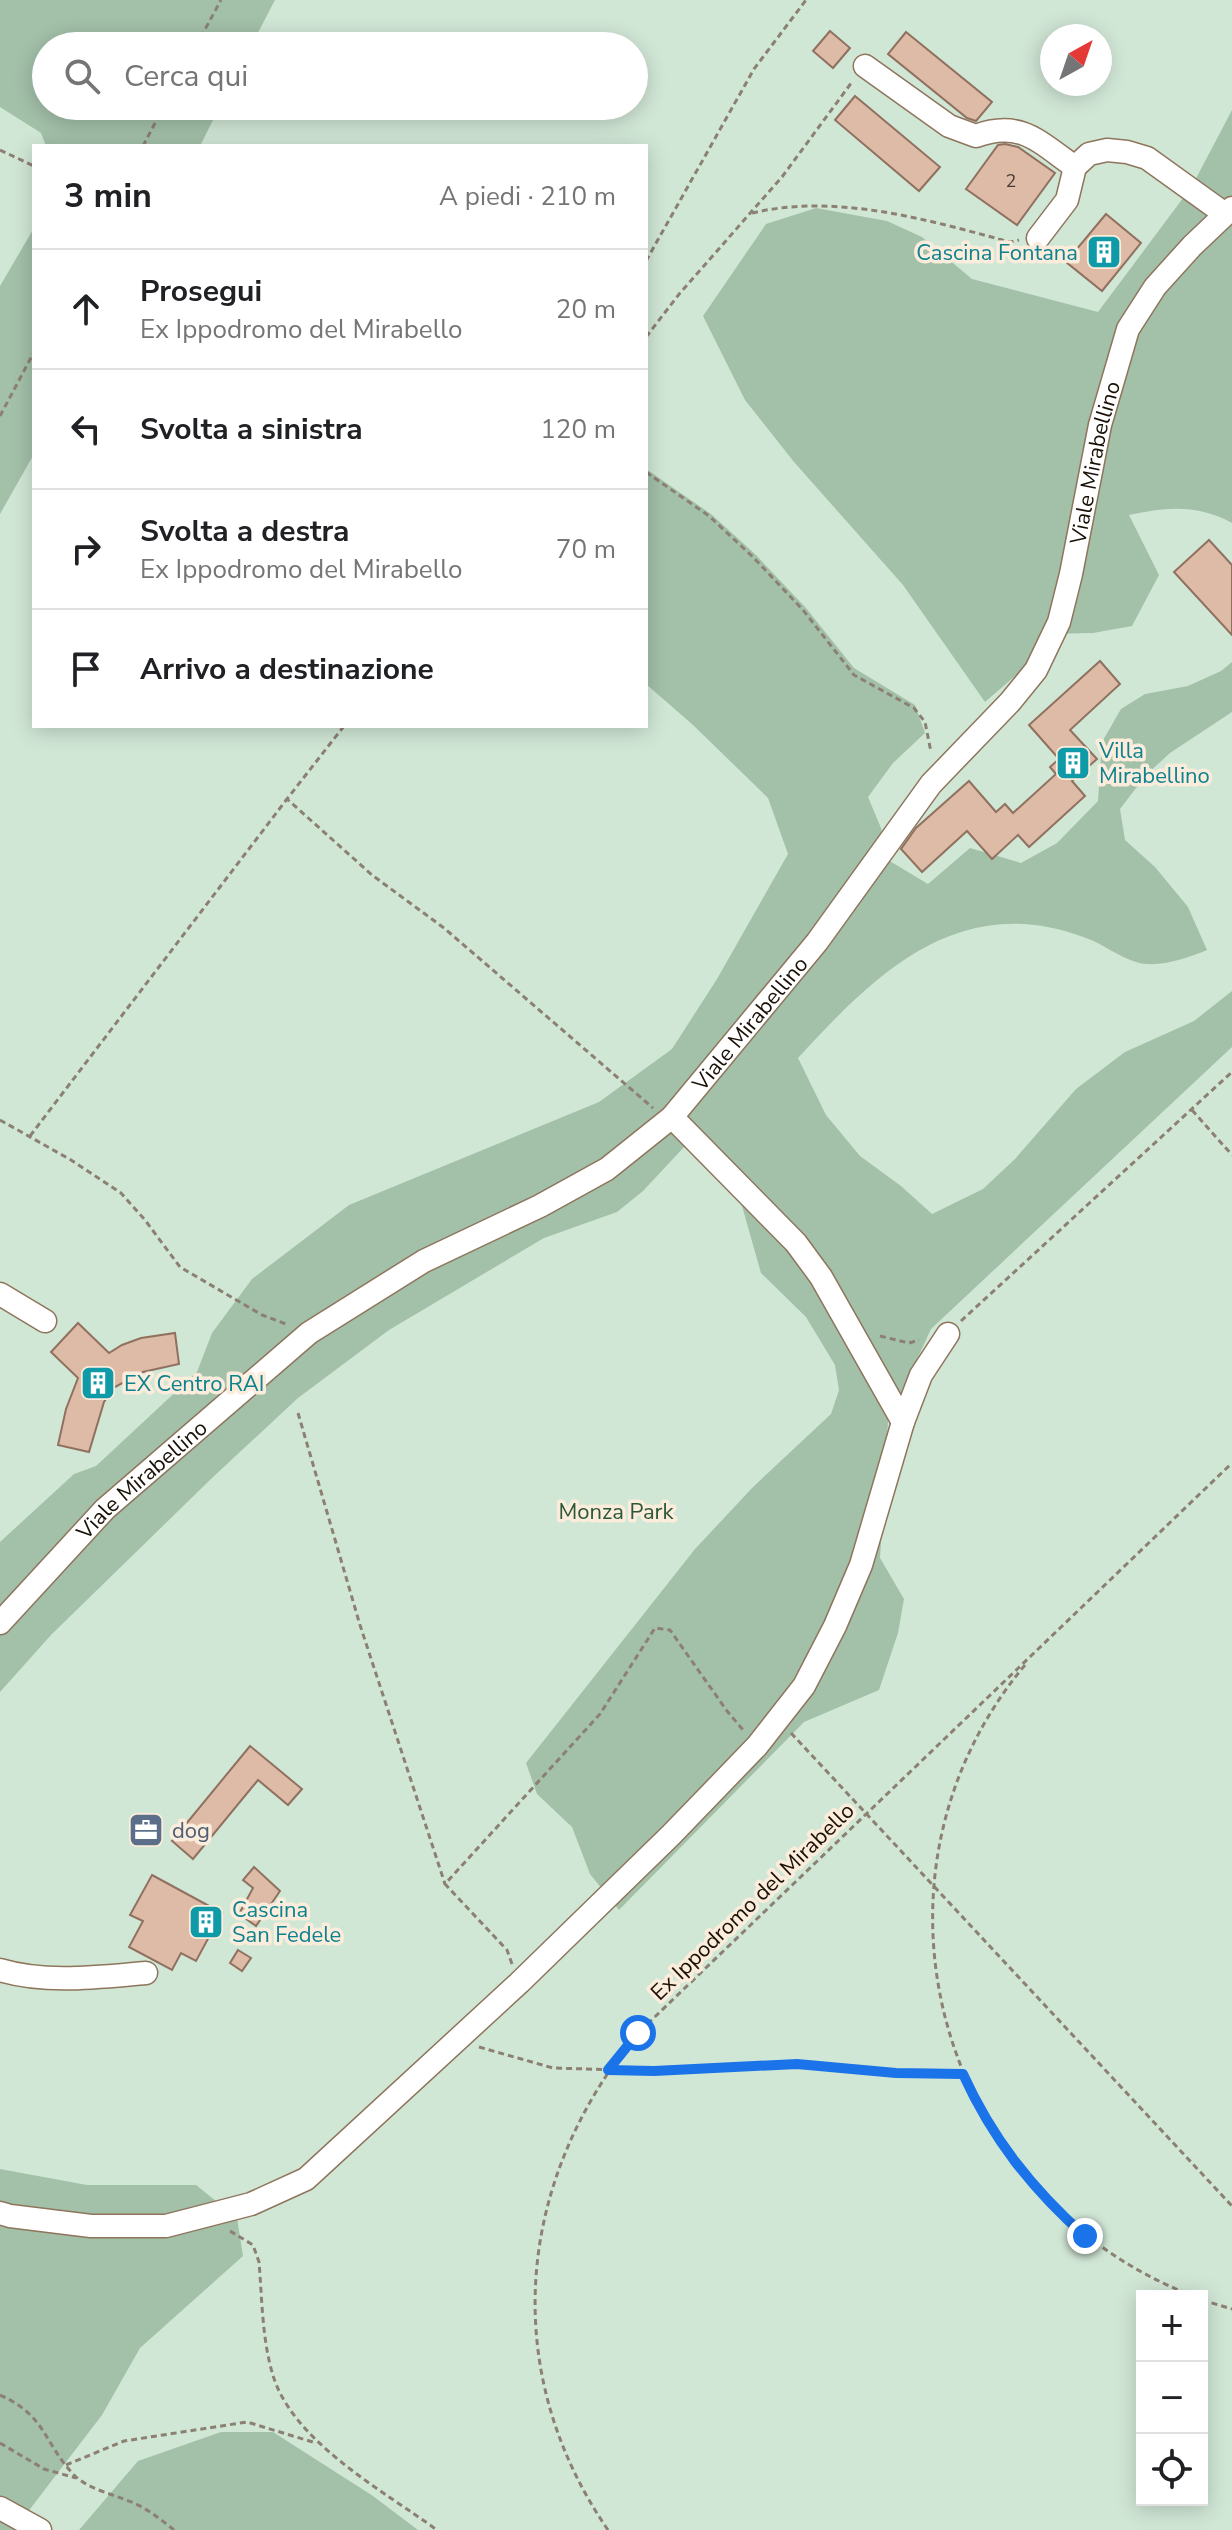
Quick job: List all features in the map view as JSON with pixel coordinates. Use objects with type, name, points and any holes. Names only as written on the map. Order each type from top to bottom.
[{"type":"lane","points":[[865,66],[949,126],[976,136],[993,129],[1026,132],[1075,167]]},
{"type":"lane","points":[[1038,238],[1067,200],[1075,167],[1089,154],[1107,150],[1147,158],[1228,211]]},
{"type":"lane","name":"Viale Mirabellino","points":[[0,1623],[105,1509],[309,1333],[424,1261],[540,1206],[607,1169],[670,1119],[817,942],[931,784],[1010,702],[1036,670],[1059,622],[1100,425],[1128,329],[1155,287],[1228,211]]},
{"type":"lane","points":[[670,1119],[796,1243],[821,1277],[903,1422]]},
{"type":"lane","points":[[0,1294],[45,1321]]},
{"type":"lane","points":[[0,2213],[91,2226],[166,2226],[251,2204],[306,2179],[519,1983],[661,1845],[757,1746],[804,1686],[835,1626],[861,1565],[903,1422],[921,1375],[948,1334]]},
{"type":"lane","points":[[0,1970],[44,1977],[81,1978],[146,1973]]},
{"type":"lane","points":[[0,2508],[40,2530]]},
{"type":"path","points":[[204,32],[221,0]]},
{"type":"path","points":[[648,257],[754,69],[806,0]]},
{"type":"path","points":[[648,334],[680,293],[752,213],[865,66]]},
{"type":"path","points":[[144,144],[157,120]]},
{"type":"path","points":[[0,150],[32,165]]},
{"type":"path","points":[[752,213],[780,206],[892,212],[1010,242],[1038,238]]},
{"type":"path","points":[[0,416],[32,356]]},
{"type":"path","points":[[648,473],[709,516],[753,557],[803,610],[854,675],[914,708],[925,722],[931,754],[931,784]]},
{"type":"path","points":[[30,1136],[342,728]]},
{"type":"path","points":[[287,799],[372,875],[444,928],[670,1119]]},
{"type":"path","points":[[872,1334],[909,1343],[948,1334],[1232,1072]]},
{"type":"path","points":[[1191,1109],[1232,1155]]},
{"type":"path","points":[[0,1120],[121,1193],[180,1267],[262,1315],[309,1333]]},
{"type":"path","points":[[298,1413],[360,1625],[445,1884],[507,1950],[519,1983]]},
{"type":"path","name":"Ex Ippodromo del Mirabello","points":[[608,2530],[579,2483],[553,2419],[538,2352],[538,2248],[553,2181],[579,2117],[608,2070],[638,2033],[1232,1463]]},
{"type":"path","points":[[445,1884],[600,1714],[655,1628],[670,1630],[727,1711],[757,1746]]},
{"type":"path","name":"Ex Ippodromo del Mirabello","points":[[1035,1652],[993,1708],[962,1769],[941,1834],[934,1886],[932,1937],[935,1972],[950,2039],[976,2103],[1013,2162],[1059,2213],[1113,2256],[1179,2290]]},
{"type":"path","points":[[778,1719],[1232,2206]]},
{"type":"path","points":[[456,2041],[553,2068],[654,2071],[797,2064],[896,2073],[963,2074]]},
{"type":"path","points":[[202,2217],[253,2245],[259,2262],[272,2372],[286,2406],[318,2444],[437,2530]]},
{"type":"path","points":[[1208,2302],[1232,2309]]},
{"type":"path","points":[[0,2395],[30,2412],[42,2426],[56,2456],[78,2479]]},
{"type":"path","points":[[66,2465],[124,2441],[247,2422],[318,2444]]},
{"type":"path","points":[[0,2443],[44,2469],[78,2479],[106,2494],[126,2500],[174,2530]]},
{"type":"green space","name":"Monza Park","points":[[0,0],[1232,0],[1232,2530],[0,2530]]},
{"type":"green space","points":[[0,0],[275,0],[258,32],[32,32],[32,120],[213,120],[201,144],[45,144],[41,133],[0,107]]},
{"type":"green space","points":[[1232,110],[1232,523],[1206,513],[1182,509],[1129,515],[1159,575],[1132,626],[1093,633],[1048,634],[1021,671],[985,702],[903,585],[794,462],[745,400],[703,316],[766,224],[816,208],[887,221],[922,237],[972,279],[1098,312],[1192,186]]},
{"type":"green space","points":[[32,231],[32,458],[0,514],[0,286]]},
{"type":"green space","points":[[648,470],[711,514],[755,554],[806,608],[854,668],[915,705],[925,733],[893,763],[868,797],[881,828],[888,860],[928,884],[970,848],[1021,863],[1057,843],[1098,801],[1102,742],[1121,709],[1145,694],[1188,686],[1221,671],[1232,662],[1232,712],[1170,753],[1146,775],[1120,809],[1125,840],[1155,867],[1188,907],[1207,950],[1172,962],[1144,964],[1086,938],[1041,926],[999,924],[960,932],[924,948],[891,970],[859,996],[798,1058],[826,1115],[860,1156],[932,1214],[983,1189],[1015,1159],[1076,1089],[1125,1052],[1194,1021],[1232,991],[1232,1047],[931,1329],[888,1422],[880,1558],[904,1599],[898,1633],[879,1690],[804,1722],[619,1910],[590,1874],[572,1827],[537,1794],[526,1763],[695,1549],[753,1487],[831,1414],[839,1390],[835,1365],[806,1317],[761,1273],[740,1199],[685,1146],[643,1191],[617,1212],[544,1238],[389,1330],[298,1398],[51,1635],[0,1692],[0,1542],[74,1474],[96,1466],[197,1372],[212,1333],[252,1279],[349,1205],[599,1102],[672,1049],[717,979],[788,854],[768,798],[648,686]]},
{"type":"green space","points":[[0,2169],[87,2185],[196,2185],[237,2218],[243,2256],[140,2348],[102,2415],[14,2530],[0,2530]]},
{"type":"green space","points":[[221,2432],[273,2432],[373,2496],[418,2530],[79,2530],[138,2461]]},
{"type":"building","points":[[830,31],[850,48],[833,68],[813,51]]},
{"type":"building","points":[[906,32],[992,102],[976,121],[967,118],[888,54]]},
{"type":"building","points":[[855,96],[940,167],[919,191],[835,120]]},
{"type":"building","points":[[998,145],[1018,147],[1055,173],[1017,225],[966,189]]},
{"type":"building","name":"Cascina Fontana","points":[[1106,214],[1141,243],[1102,291],[1066,262]]},
{"type":"building","points":[[1209,540],[1232,565],[1232,635],[1174,572]]},
{"type":"building","name":"Villa Mirabellino","points":[[1100,661],[1120,684],[1070,730],[1097,759],[1072,781],[1085,796],[1029,847],[1018,835],[992,859],[967,831],[922,872],[901,849],[916,828],[969,781],[996,812],[1005,804],[1013,813],[1056,774],[1050,767],[1059,759],[1029,725]]},
{"type":"building","name":"EX Centro RAI","points":[[78,1323],[109,1353],[141,1338],[175,1333],[179,1364],[143,1372],[113,1388],[104,1402],[89,1452],[58,1445],[66,1409],[78,1378],[51,1352]]},
{"type":"building","points":[[250,1746],[302,1789],[288,1805],[258,1780],[193,1859],[172,1841]]},
{"type":"building","points":[[254,1867],[280,1891],[256,1926],[239,1914],[253,1888],[243,1880]]},
{"type":"building","name":"Cascina San Fedele","points":[[152,1875],[222,1913],[196,1961],[181,1953],[172,1970],[129,1947],[143,1921],[130,1915]]},
{"type":"building","points":[[238,1950],[251,1958],[242,1971],[230,1963]]},
{"type":"place","name":"Cascina Fontana","points":[[1104,252]]},
{"type":"place","name":"Villa Mirabellino","points":[[1073,763]]},
{"type":"place","name":"EX Centro RAI","points":[[98,1383]]},
{"type":"place","name":"dog","points":[[146,1830]]},
{"type":"place","name":"Cascina San Fedele","points":[[206,1922]]},
{"type":"route","points":[[638,2033],[608,2070],[654,2071],[797,2064],[896,2073],[963,2074],[993,2133],[1013,2162],[1059,2213],[1085,2236]]}]
